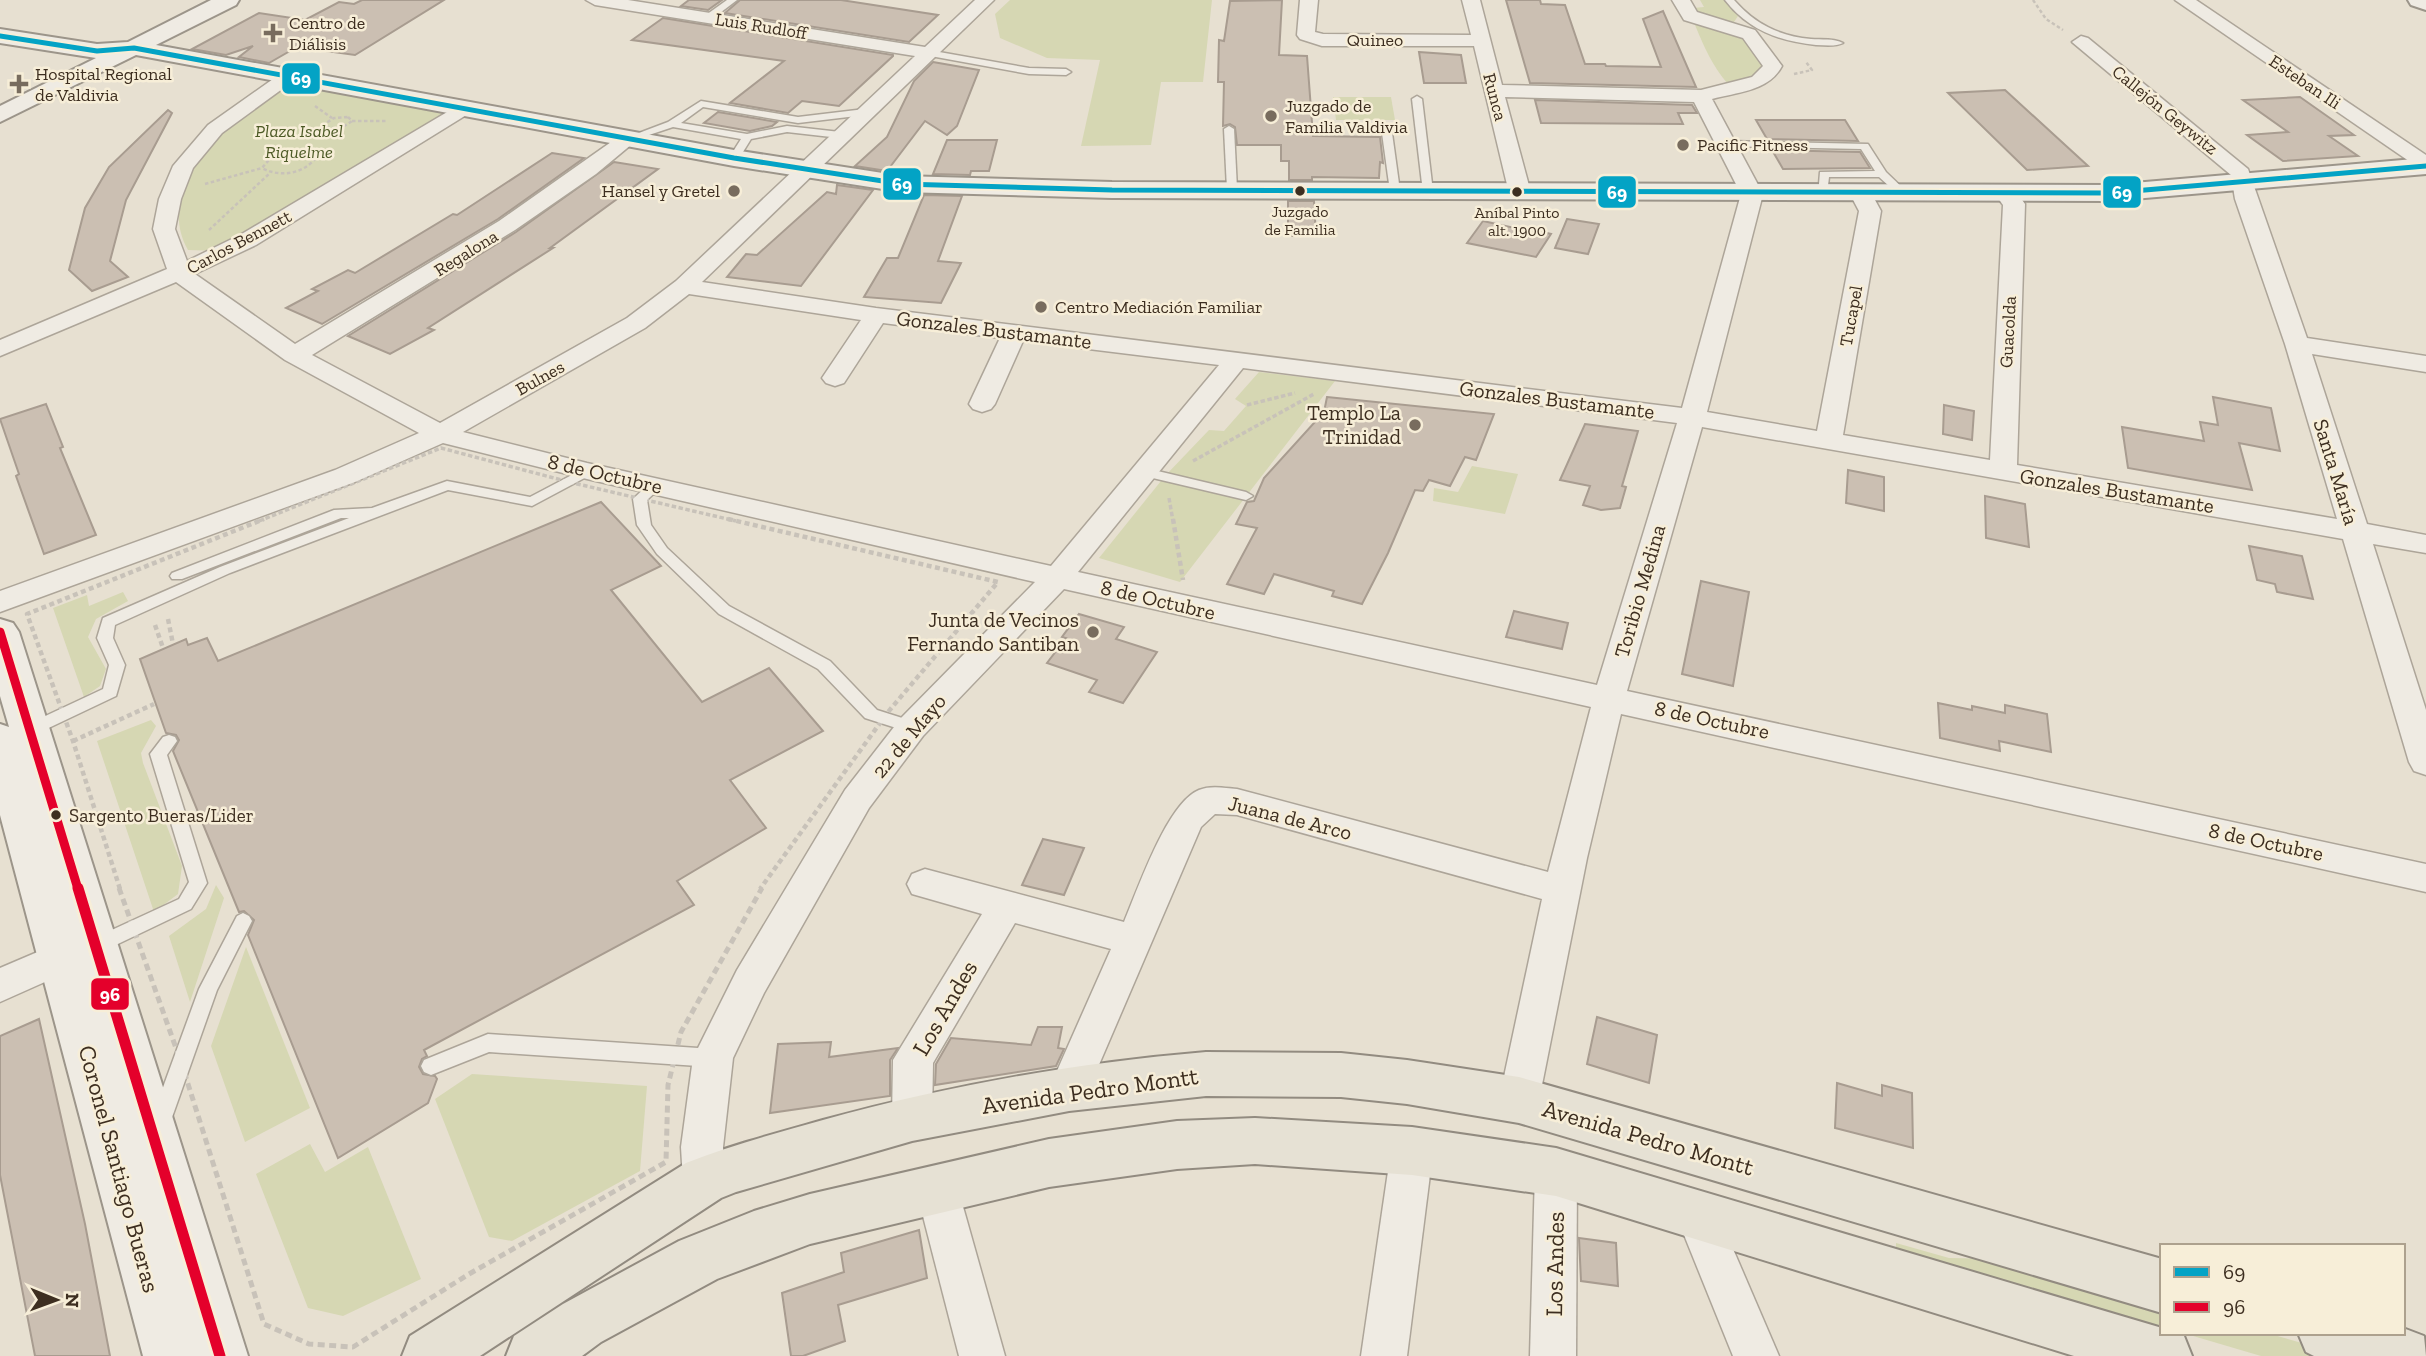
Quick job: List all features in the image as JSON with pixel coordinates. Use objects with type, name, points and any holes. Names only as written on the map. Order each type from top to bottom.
[{"type":"main road","points":[[0,115],[228,0]]},
{"type":"main road","points":[[2419,0],[2426,4]]},
{"type":"main road","points":[[0,18],[122,38],[134,48]]},
{"type":"main road","points":[[0,36],[97,51],[134,48],[628,139],[741,148],[807,170],[920,185],[1112,190],[1520,193],[2110,193],[2426,165]]},
{"type":"main road","name":"Coronel Santiago Bueras","points":[[0,632],[220,1356]]},
{"type":"main road","name":"Coronel Santiago Bueras","points":[[96,944],[171,1356]]},
{"type":"main road","name":"Avenida Pedro Montt","points":[[430,1356],[704,1180],[736,1168],[912,1118],[1069,1089],[1138,1080],[1275,1073],[1341,1075],[1407,1082],[1519,1100],[2160,1285]]},
{"type":"main road","points":[[534,1356],[582,1323],[698,1260],[754,1237],[810,1219],[1049,1163],[1177,1145],[1281,1142],[1412,1151],[1556,1172],[2164,1356]]},
{"type":"main road","points":[[1698,1215],[1706,1155]]},
{"type":"main road","points":[[2332,1335],[2404,1356]]},
{"type":"street","name":"Luis Rudloff","points":[[595,0],[628,2],[928,53]]},
{"type":"street","name":"Bulnes","points":[[0,602],[345,476],[440,434],[636,323],[684,286],[985,0]]},
{"type":"street","name":"Quineo","points":[[1309,0],[1306,35],[1322,40],[1480,41]]},
{"type":"street","name":"Runca","points":[[1471,0],[1520,193]]},
{"type":"street","points":[[1493,91],[1701,96],[1759,81],[1768,75],[1773,66],[1741,25],[1690,16],[1681,0]]},
{"type":"street","name":"Esteban Ili","points":[[2184,0],[2426,165]]},
{"type":"street","name":"Callejón Geywitz","points":[[2081,42],[2241,173],[2241,183]]},
{"type":"street","points":[[180,274],[164,229],[170,199],[183,166],[215,129],[290,76]]},
{"type":"street","points":[[1701,96],[1752,194]]},
{"type":"street","name":"Carlos Bennett","points":[[0,349],[180,274],[248,240],[466,109]]},
{"type":"street","name":"Regalona","points":[[294,355],[495,236],[628,139]]},
{"type":"street","name":"Santa María","points":[[2241,183],[2297,344],[2426,762]]},
{"type":"street","name":"Toribio Medina","points":[[1519,1100],[1562,890],[1609,698],[1692,417],[1752,194]]},
{"type":"street","name":"Tucapel","points":[[1829,439],[1870,211],[1861,194]]},
{"type":"street","name":"Guacolda","points":[[2003,472],[2014,204],[2006,194]]},
{"type":"street","name":"8 de Octubre","points":[[180,274],[294,355],[440,434],[578,476],[1609,698],[2426,878]]},
{"type":"street","name":"Gonzales Bustamante","points":[[684,286],[876,315],[1692,417],[2426,544]]},
{"type":"street","points":[[835,378],[876,315]]},
{"type":"street","points":[[982,404],[1015,332]]},
{"type":"street","points":[[2297,344],[2426,364]]},
{"type":"street","name":"22 de Mayo","points":[[704,1180],[702,1147],[713,1058],[750,982],[857,799],[898,723],[1057,578],[1238,359]]},
{"type":"street","name":"Juana de Arco","points":[[1069,1089],[1187,819],[1209,800],[1237,802],[1562,890]]},
{"type":"street","points":[[925,884],[1134,940]]},
{"type":"street","name":"Los Andes","points":[[912,1118],[913,1060],[1006,906]]},
{"type":"street","points":[[0,986],[96,944]]},
{"type":"street","points":[[1384,1356],[1412,1151]]},
{"type":"street","name":"Los Andes","points":[[1553,1356],[1556,1172]]},
{"type":"street","points":[[937,1189],[982,1356]]},
{"type":"street","points":[[1698,1215],[1756,1356]]},
{"type":"lane","points":[[709,17],[733,0]]},
{"type":"lane","points":[[1728,0],[1741,25],[1793,40],[1838,43]]},
{"type":"lane","points":[[928,53],[1029,71],[1066,72]]},
{"type":"lane","points":[[1417,99],[1429,192]]},
{"type":"lane","points":[[628,139],[672,124],[701,104],[798,120],[865,112]]},
{"type":"lane","points":[[672,124],[741,148],[788,129],[840,135]]},
{"type":"lane","points":[[1229,129],[1232,189]]},
{"type":"lane","points":[[1387,133],[1395,191]]},
{"type":"lane","points":[[1726,144],[1864,146],[1882,174],[1904,194]]},
{"type":"lane","points":[[1822,194],[1825,174],[1882,174]]},
{"type":"lane","points":[[1146,472],[1246,496]]},
{"type":"lane","points":[[31,728],[110,692],[117,665],[105,638],[108,622],[225,570],[447,485],[532,502],[578,476]]},
{"type":"lane","points":[[648,492],[644,525],[662,551],[724,610],[824,665],[871,714],[898,723]]},
{"type":"lane","points":[[177,576],[339,513],[374,513]]},
{"type":"lane","points":[[96,944],[185,904],[198,883],[158,754],[169,741]]},
{"type":"lane","points":[[154,1139],[208,989],[243,921]]},
{"type":"lane","points":[[431,1066],[488,1043],[713,1058]]},
{"type":"path","points":[[2033,0],[2046,19],[2081,42]]},
{"type":"path","points":[[348,117],[352,121],[340,128],[324,127],[324,123],[334,118],[348,117]]},
{"type":"path","points":[[201,185],[262,168],[269,157],[284,151],[303,149],[317,156],[316,160],[305,168],[287,173],[270,173],[262,168]]},
{"type":"path","points":[[204,235],[270,173]]},
{"type":"path","points":[[1247,405],[1317,388]]},
{"type":"path","points":[[73,741],[96,944],[182,1065],[264,1324],[309,1344],[353,1347],[469,1274],[666,1162],[668,1085],[681,1032],[752,901],[898,723],[998,582],[648,492],[440,448],[27,614],[31,728],[73,741],[154,704]]},
{"type":"green space","points":[[1010,0],[1212,0],[1203,82],[1161,82],[1151,145],[1081,146],[1100,60],[1047,58],[1000,38],[995,14]]},
{"type":"green space","points":[[1700,0],[1724,0],[1738,16],[1734,22],[1704,17],[1693,8],[1704,7]]},
{"type":"green space","points":[[1704,24],[1744,36],[1765,68],[1755,77],[1727,83],[1709,56],[1695,25]]},
{"type":"green space","name":"Plaza Isabel Riquelme","points":[[293,85],[449,112],[218,251],[188,250],[181,235],[179,204],[189,173],[197,159],[233,121],[283,86]]},
{"type":"green space","points":[[1333,97],[1391,97],[1395,120],[1336,120]]},
{"type":"green space","points":[[1259,372],[1335,381],[1180,582],[1099,558],[1165,476],[1209,430],[1224,431],[1246,406],[1235,399]]},
{"type":"green space","points":[[1472,466],[1518,474],[1505,514],[1433,501],[1434,488],[1458,492]]},
{"type":"green space","points":[[123,592],[128,601],[96,619],[88,637],[106,669],[100,686],[84,697],[53,608],[87,595],[89,606]]},
{"type":"green space","points":[[151,720],[156,726],[141,753],[143,763],[182,866],[178,894],[154,912],[97,741]]},
{"type":"green space","points":[[216,885],[224,898],[190,1002],[169,936],[206,909]]},
{"type":"green space","points":[[246,947],[310,1108],[245,1142],[211,1046]]},
{"type":"green space","points":[[472,1074],[647,1086],[640,1171],[512,1241],[489,1237],[435,1099]]},
{"type":"green space","points":[[310,1144],[325,1172],[368,1147],[421,1279],[343,1316],[308,1308],[256,1174]]},
{"type":"green space","points":[[1896,1243],[1949,1258],[2008,1259],[2160,1302],[2160,1326],[1896,1250]]},
{"type":"green space","points":[[2190,1335],[2274,1335],[2347,1356],[2261,1356]]},
{"type":"building","points":[[362,0],[444,0],[355,55],[297,47],[269,63],[239,57],[253,46],[226,55],[192,49],[259,13],[305,20],[339,2],[354,4]]},
{"type":"building","points":[[689,0],[722,0],[708,10],[681,6]]},
{"type":"building","points":[[740,0],[841,0],[938,15],[909,42],[725,13]]},
{"type":"building","points":[[1282,0],[1279,55],[1307,56],[1313,136],[1380,137],[1383,163],[1380,162],[1379,178],[1312,177],[1312,180],[1289,180],[1289,161],[1281,161],[1281,145],[1237,145],[1235,127],[1230,124],[1223,126],[1224,82],[1218,82],[1219,40],[1224,41],[1230,1]]},
{"type":"building","points":[[1506,0],[1540,0],[1541,4],[1565,5],[1585,64],[1606,66],[1661,67],[1643,19],[1663,11],[1696,87],[1530,83]]},
{"type":"building","points":[[663,18],[893,56],[839,106],[802,101],[788,113],[730,103],[784,61],[632,40]]},
{"type":"building","points":[[1419,52],[1461,55],[1466,83],[1424,83]]},
{"type":"building","points":[[933,62],[979,70],[957,126],[947,135],[925,121],[887,171],[855,166],[887,137],[914,81]]},
{"type":"building","points":[[2005,90],[2088,166],[2027,170],[1948,93]]},
{"type":"building","points":[[2300,97],[2354,135],[2329,136],[2358,156],[2283,161],[2247,135],[2288,132],[2243,100]]},
{"type":"building","points":[[1535,100],[1692,105],[1697,113],[1678,113],[1683,124],[1541,123]]},
{"type":"building","points":[[168,110],[172,113],[126,200],[110,261],[128,277],[92,291],[69,270],[85,208],[109,167]]},
{"type":"building","points":[[718,112],[777,122],[772,126],[750,131],[704,123]]},
{"type":"building","points":[[1756,120],[1845,120],[1858,141],[1767,139]]},
{"type":"building","points":[[947,140],[997,140],[989,171],[971,171],[970,175],[933,174]]},
{"type":"building","points":[[1772,150],[1860,152],[1870,168],[1783,169]]},
{"type":"building","points":[[552,153],[584,158],[498,219],[322,324],[286,308],[318,291],[312,289],[348,270],[355,273],[453,214],[457,215]]},
{"type":"building","points":[[614,162],[658,169],[550,248],[553,248],[428,328],[434,330],[390,354],[348,336],[516,232]]},
{"type":"building","points":[[837,185],[873,190],[801,286],[727,277],[746,254],[757,255],[827,192],[836,194]]},
{"type":"building","points":[[924,195],[962,196],[938,261],[961,263],[941,303],[864,297],[887,258],[898,258]]},
{"type":"building","points":[[1288,201],[1314,201],[1316,236],[1288,236]]},
{"type":"building","points":[[1567,219],[1599,224],[1588,254],[1555,248]]},
{"type":"building","points":[[1483,221],[1551,234],[1536,257],[1467,243]]},
{"type":"building","points":[[1327,397],[1494,414],[1476,460],[1465,457],[1450,486],[1429,480],[1423,491],[1415,490],[1362,604],[1332,596],[1334,591],[1274,574],[1264,594],[1227,584],[1257,528],[1236,524],[1247,502],[1254,501],[1264,478],[1324,412]]},
{"type":"building","points":[[2213,397],[2271,408],[2280,451],[2239,443],[2252,490],[2128,468],[2122,427],[2204,441],[2200,422],[2218,425]]},
{"type":"building","points":[[46,404],[63,447],[60,448],[96,535],[44,554],[16,476],[19,474],[0,419]]},
{"type":"building","points":[[1944,405],[1974,411],[1972,440],[1943,434]]},
{"type":"building","points":[[1585,424],[1638,431],[1622,486],[1626,487],[1620,508],[1601,510],[1583,505],[1590,486],[1560,480]]},
{"type":"building","points":[[1848,470],[1884,477],[1884,511],[1846,503]]},
{"type":"building","points":[[1985,496],[2025,504],[2029,547],[1986,538]]},
{"type":"building","points":[[601,502],[661,566],[611,590],[702,702],[769,668],[823,731],[730,780],[766,828],[677,881],[694,905],[424,1050],[427,1056],[422,1059],[419,1067],[423,1074],[435,1076],[437,1079],[428,1103],[338,1158],[248,935],[254,920],[244,911],[239,912],[173,751],[179,740],[176,735],[166,733],[140,659],[186,639],[188,645],[207,638],[218,661]]},
{"type":"building","points":[[2249,546],[2302,556],[2313,599],[2277,592],[2275,584],[2257,580]]},
{"type":"building","points":[[1701,581],[1749,592],[1733,686],[1682,674]]},
{"type":"building","points":[[1514,611],[1568,623],[1562,649],[1506,637]]},
{"type":"building","points":[[1079,614],[1124,627],[1116,639],[1157,652],[1123,703],[1089,692],[1097,680],[1047,663],[1066,638],[1062,637]]},
{"type":"building","points":[[1938,703],[2005,713],[2005,705],[2047,714],[2051,752],[1999,741],[2000,751],[1940,738]]},
{"type":"building","points":[[1043,839],[1084,848],[1064,895],[1022,885]]},
{"type":"building","points":[[1597,1017],[1657,1035],[1649,1083],[1587,1064]]},
{"type":"building","points":[[39,1019],[85,1224],[110,1356],[35,1356],[0,1175],[0,1036]]},
{"type":"building","points":[[1038,1027],[1062,1027],[1058,1048],[1064,1049],[1056,1066],[935,1085],[936,1064],[951,1038],[1031,1045]]},
{"type":"building","points":[[831,1042],[829,1057],[898,1048],[890,1060],[890,1096],[770,1113],[778,1044]]},
{"type":"building","points":[[1837,1083],[1882,1096],[1882,1085],[1912,1093],[1913,1148],[1835,1128]]},
{"type":"building","points":[[919,1230],[927,1278],[838,1305],[845,1341],[803,1356],[791,1356],[782,1293],[844,1272],[841,1253]]},
{"type":"building","points":[[1579,1238],[1616,1243],[1618,1286],[1581,1281]]},
{"type":"transit line","name":"69","points":[[0,36],[97,51],[134,48],[734,158],[902,184],[1112,190],[2110,193],[2426,166]]},
{"type":"transit line","name":"96","points":[[0,632],[220,1356]]},
{"type":"place","name":"Centro de Diálisis","points":[[273,33]]},
{"type":"place","name":"Hospital Regional de Valdivia","points":[[19,84]]},
{"type":"place","name":"Juzgado de Familia Valdivia","points":[[1271,116]]},
{"type":"place","name":"Pacific Fitness","points":[[1683,145]]},
{"type":"place","name":"Hansel y Gretel","points":[[734,191]]},
{"type":"place","name":"Juzgado de Familia","points":[[1300,191]]},
{"type":"place","name":"Aníbal Pinto alt. 1900","points":[[1517,192]]},
{"type":"place","name":"Centro Mediación Familiar","points":[[1041,307]]},
{"type":"place","name":"Templo La Trinidad","points":[[1415,425]]},
{"type":"place","name":"Junta de Vecinos Fernando Santiban","points":[[1093,632]]},
{"type":"place","name":"Sargento Bueras/Lider","points":[[56,815]]}]
